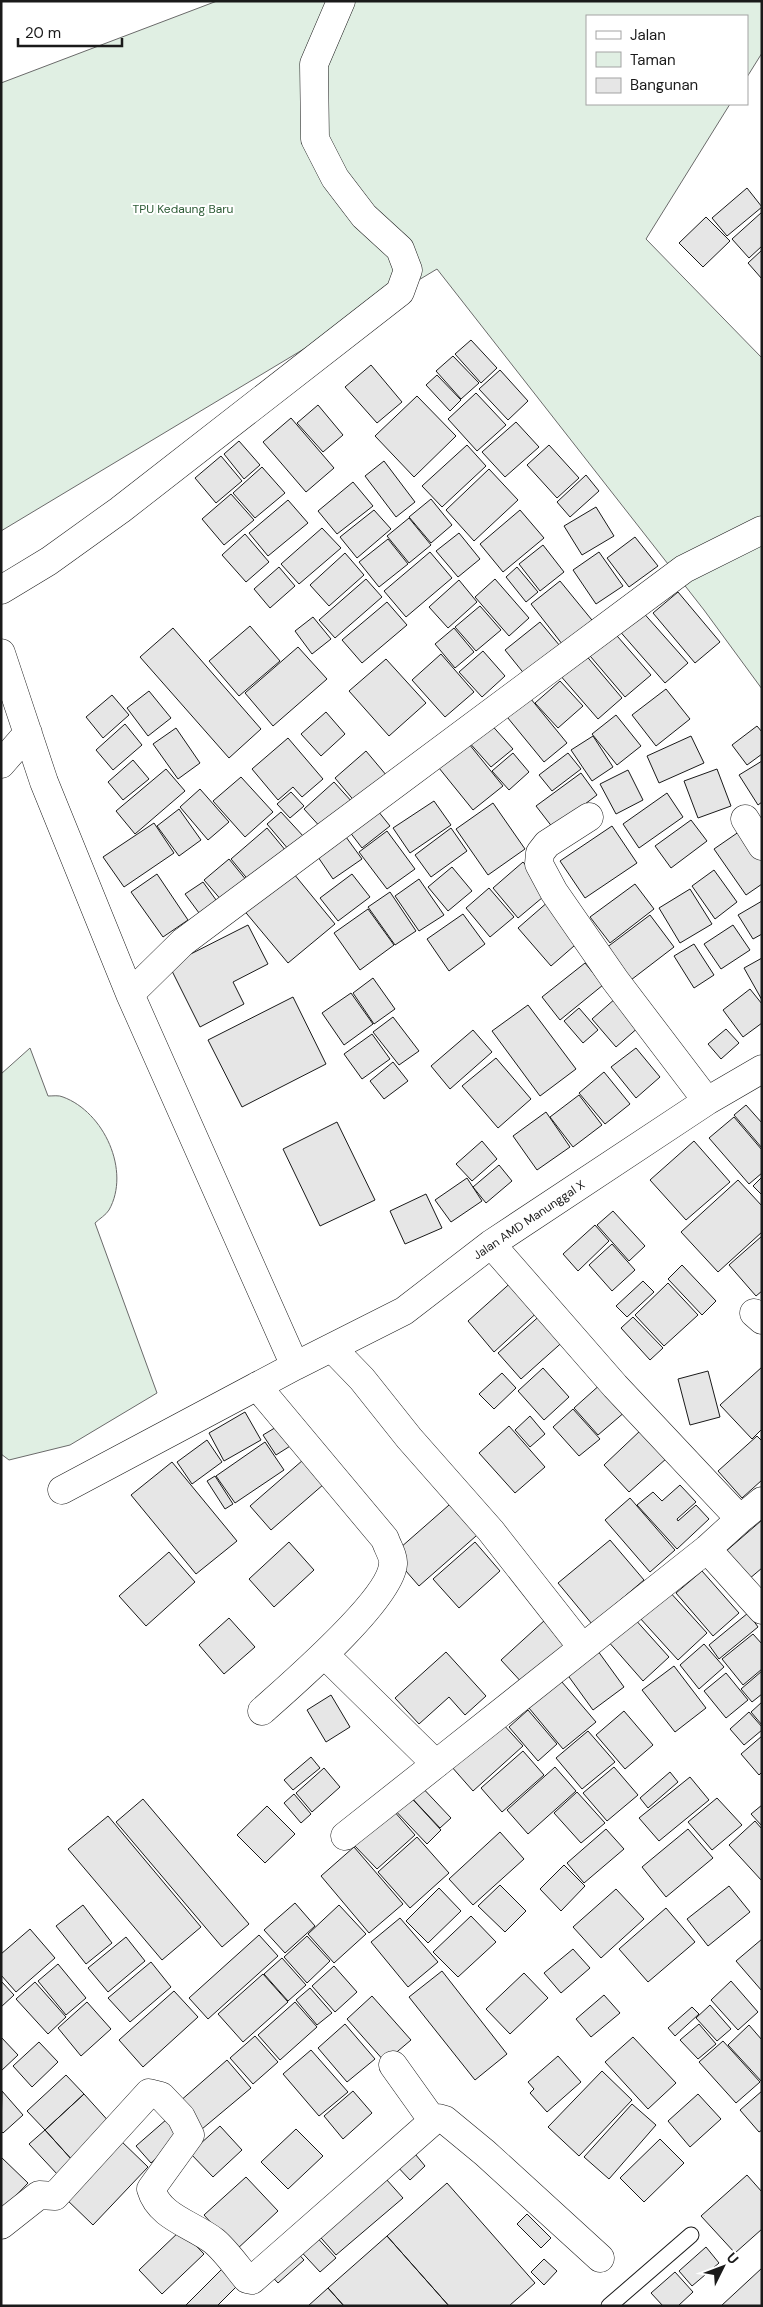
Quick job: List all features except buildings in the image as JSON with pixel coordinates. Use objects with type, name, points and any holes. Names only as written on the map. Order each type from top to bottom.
[{"type":"street","points":[[1,590],[49,561],[120,510],[400,292],[408,270],[400,249],[364,216],[335,178],[315,139],[314,64],[341,1]]},
{"type":"street","points":[[130,994],[183,942],[684,569],[762,530]]},
{"type":"street","points":[[1,653],[44,782],[130,994],[295,1366]]},
{"type":"street","points":[[1,764],[28,733]]},
{"type":"street","points":[[589,817],[546,844],[540,853],[539,864],[554,892],[616,980],[707,1101]]},
{"type":"street","points":[[745,819],[762,846]]},
{"type":"street","name":"Jalan AMD Manunggal X","points":[[62,1490],[295,1366],[404,1311],[491,1244],[707,1101],[762,1069]]},
{"type":"street","points":[[491,1244],[615,1386],[740,1520]]},
{"type":"street","points":[[332,1348],[362,1380],[409,1438],[491,1532],[582,1647]]},
{"type":"street","points":[[257,1386],[385,1539],[393,1564],[385,1586],[326,1655],[262,1711]]},
{"type":"street","points":[[345,1836],[707,1549],[762,1501]]},
{"type":"street","points":[[707,1549],[762,1610]]},
{"type":"street","points":[[326,1655],[436,1764]]},
{"type":"street","points":[[393,2065],[433,2121]]},
{"type":"street","points":[[1,2225],[39,2195],[56,2196],[149,2093],[162,2096],[181,2117],[190,2135],[151,2188],[154,2201],[182,2224],[214,2242],[247,2279],[252,2280],[438,2118],[445,2120],[485,2153],[600,2258]]},
{"type":"lane","points":[[609,2306],[691,2235]]},
{"type":"green space","name":"TPU Kedaung Baru","points":[[217,1],[762,1],[762,53],[748,75],[748,15],[586,15],[586,105],[729,105],[646,239],[762,358],[762,689],[704,610],[437,269],[1,531],[1,83]]},
{"type":"green space","points":[[30,1048],[48,1096],[61,1096],[78,1105],[91,1116],[110,1144],[117,1178],[115,1195],[109,1210],[95,1223],[157,1393],[70,1445],[9,1460],[1,1454],[1,1074]]}]
